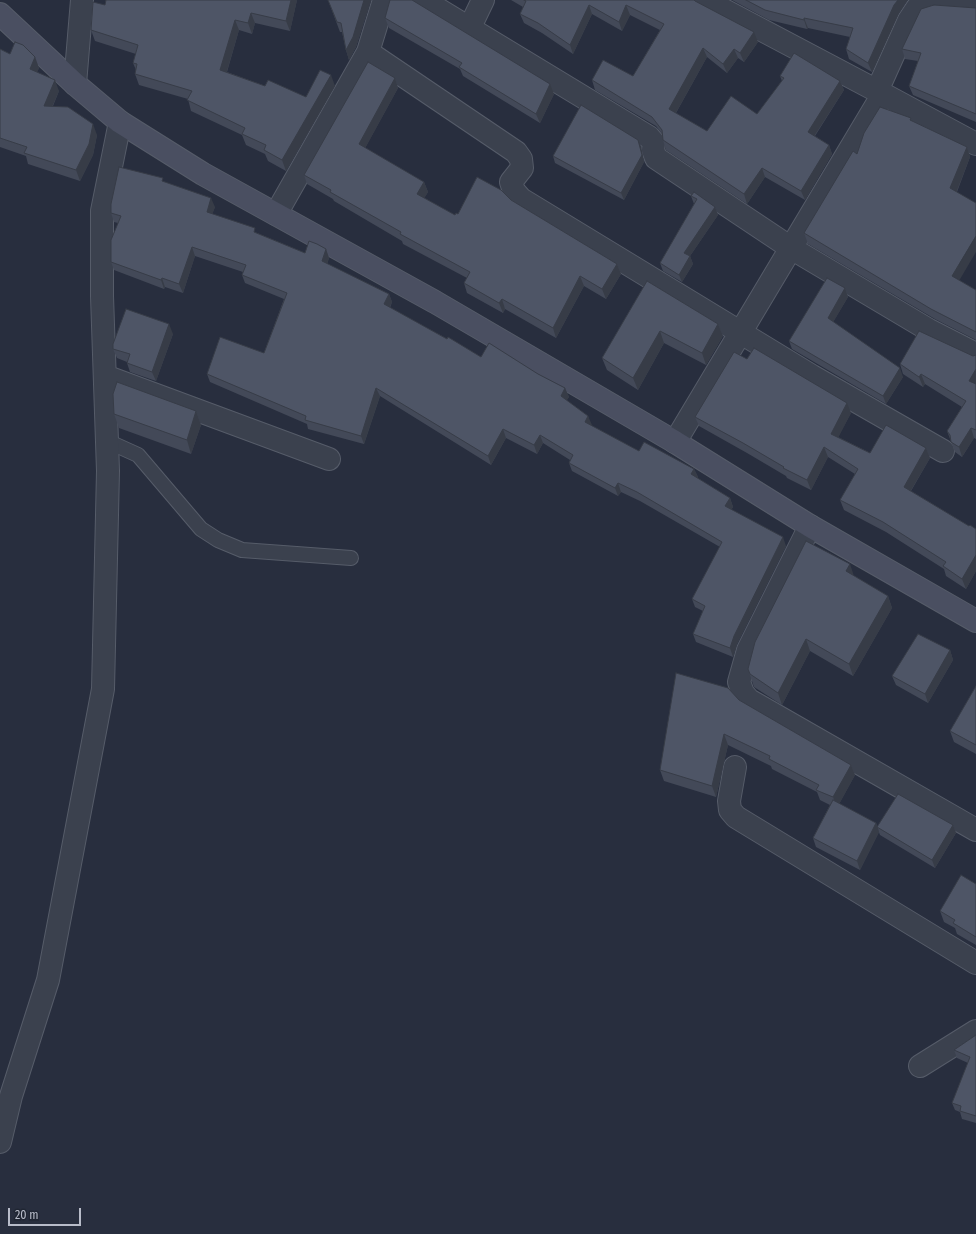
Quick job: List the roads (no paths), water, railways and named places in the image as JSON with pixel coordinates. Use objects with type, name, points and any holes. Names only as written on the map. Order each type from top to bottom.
[{"type":"main road","points":[[0,14],[74,84],[120,122],[203,174],[435,302],[675,442],[810,526],[976,621]]},
{"type":"street","points":[[74,84],[82,0]]},
{"type":"street","points":[[276,214],[368,52],[384,0]]},
{"type":"street","points":[[424,0],[649,137],[654,143],[653,150],[656,158],[790,248],[929,330],[976,354]]},
{"type":"street","points":[[470,27],[483,0]]},
{"type":"street","points":[[707,1],[976,144]]},
{"type":"street","points":[[675,442],[880,93],[909,20],[917,8],[936,2],[976,6]]},
{"type":"street","points":[[368,52],[516,152],[521,159],[522,168],[511,182],[514,191],[521,199],[812,376],[943,450]]},
{"type":"street","points":[[0,1142],[11,1096],[48,980],[103,689],[107,441],[102,211],[120,122]]},
{"type":"street","points":[[105,376],[329,459]]},
{"type":"street","points":[[810,526],[748,650],[739,682],[743,693],[749,700],[976,830]]},
{"type":"street","points":[[735,768],[728,801],[730,810],[736,817],[976,963]]},
{"type":"street","points":[[920,1066],[976,1030]]},
{"type":"lane","points":[[107,441],[138,455],[201,529],[218,540],[242,550],[351,558]]}]
